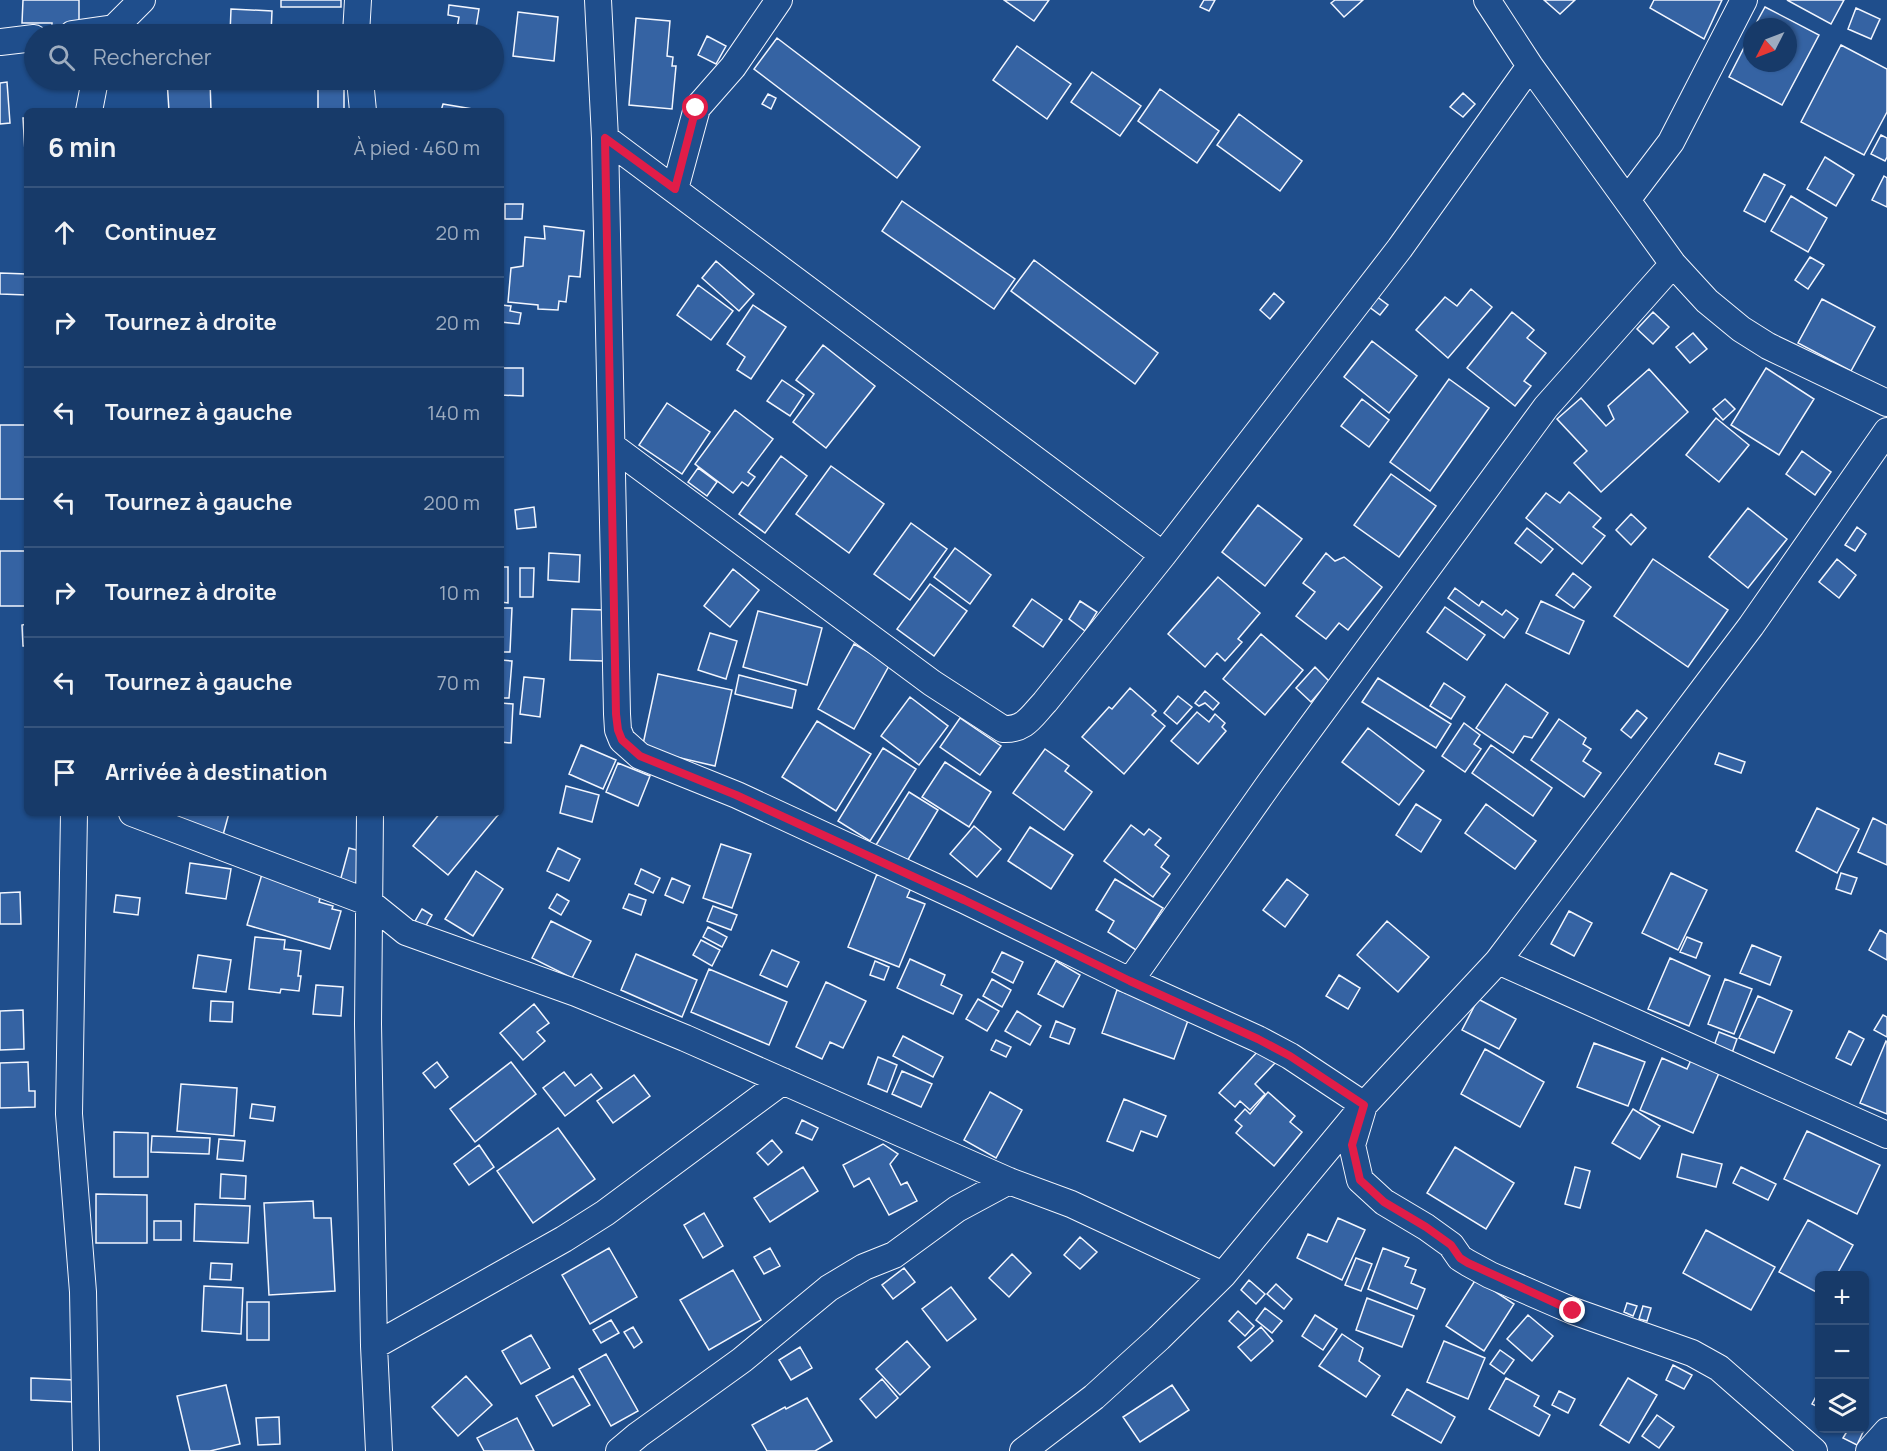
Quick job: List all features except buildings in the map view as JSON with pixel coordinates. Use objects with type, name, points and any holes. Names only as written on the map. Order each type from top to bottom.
[{"type":"street","points":[[113,24],[118,0]]},
{"type":"street","points":[[119,24],[142,0]]},
{"type":"street","points":[[357,24],[358,0]]},
{"type":"street","points":[[598,0],[605,138],[616,714],[622,740],[640,756],[736,795],[1258,1039],[1290,1056],[1364,1105]]},
{"type":"street","points":[[675,189],[696,108],[733,67],[779,0]]},
{"type":"street","points":[[1627,200],[1671,142],[1744,0]]},
{"type":"street","points":[[1492,2],[1530,66],[1673,264],[1707,301],[1741,329],[1768,346],[1887,403]]},
{"type":"street","points":[[0,42],[24,39]]},
{"type":"street","points":[[612,446],[932,683],[1003,729],[1015,730],[1025,725],[1163,555],[1400,248],[1530,66]]},
{"type":"street","points":[[90,108],[93,90]]},
{"type":"street","points":[[361,90],[363,108]]},
{"type":"street","points":[[605,138],[1163,555]]},
{"type":"street","points":[[1130,981],[1269,784],[1546,407],[1673,264]]},
{"type":"street","points":[[1023,1451],[1094,1397],[1223,1275],[1364,1105],[1498,961],[1750,627],[1887,431]]},
{"type":"street","points":[[74,816],[69,1114],[83,1292],[86,1451]]},
{"type":"street","points":[[140,816],[370,903],[406,932],[576,993],[1009,1181],[1071,1204],[1223,1275]]},
{"type":"street","points":[[370,816],[368,1024],[374,1347],[379,1451]]},
{"type":"street","points":[[1498,961],[1887,1135]]},
{"type":"street","points":[[374,1347],[605,1213],[783,1081]]},
{"type":"street","points":[[1364,1105],[1352,1145],[1360,1180],[1384,1202],[1426,1227],[1451,1245],[1460,1258],[1490,1275],[1573,1311],[1706,1360],[1719,1368],[1814,1451]]},
{"type":"street","points":[[619,1451],[742,1360],[829,1288],[864,1267],[894,1255],[957,1209],[1009,1181]]},
{"type":"street","points":[[1869,1451],[1887,1431]]},
{"type":"route","points":[[696,108],[675,189],[605,138],[616,714],[622,740],[640,756],[736,795],[964,900],[1290,1056],[1364,1105],[1352,1145],[1360,1180],[1384,1202],[1451,1245],[1460,1258],[1468,1263],[1573,1311]]}]
